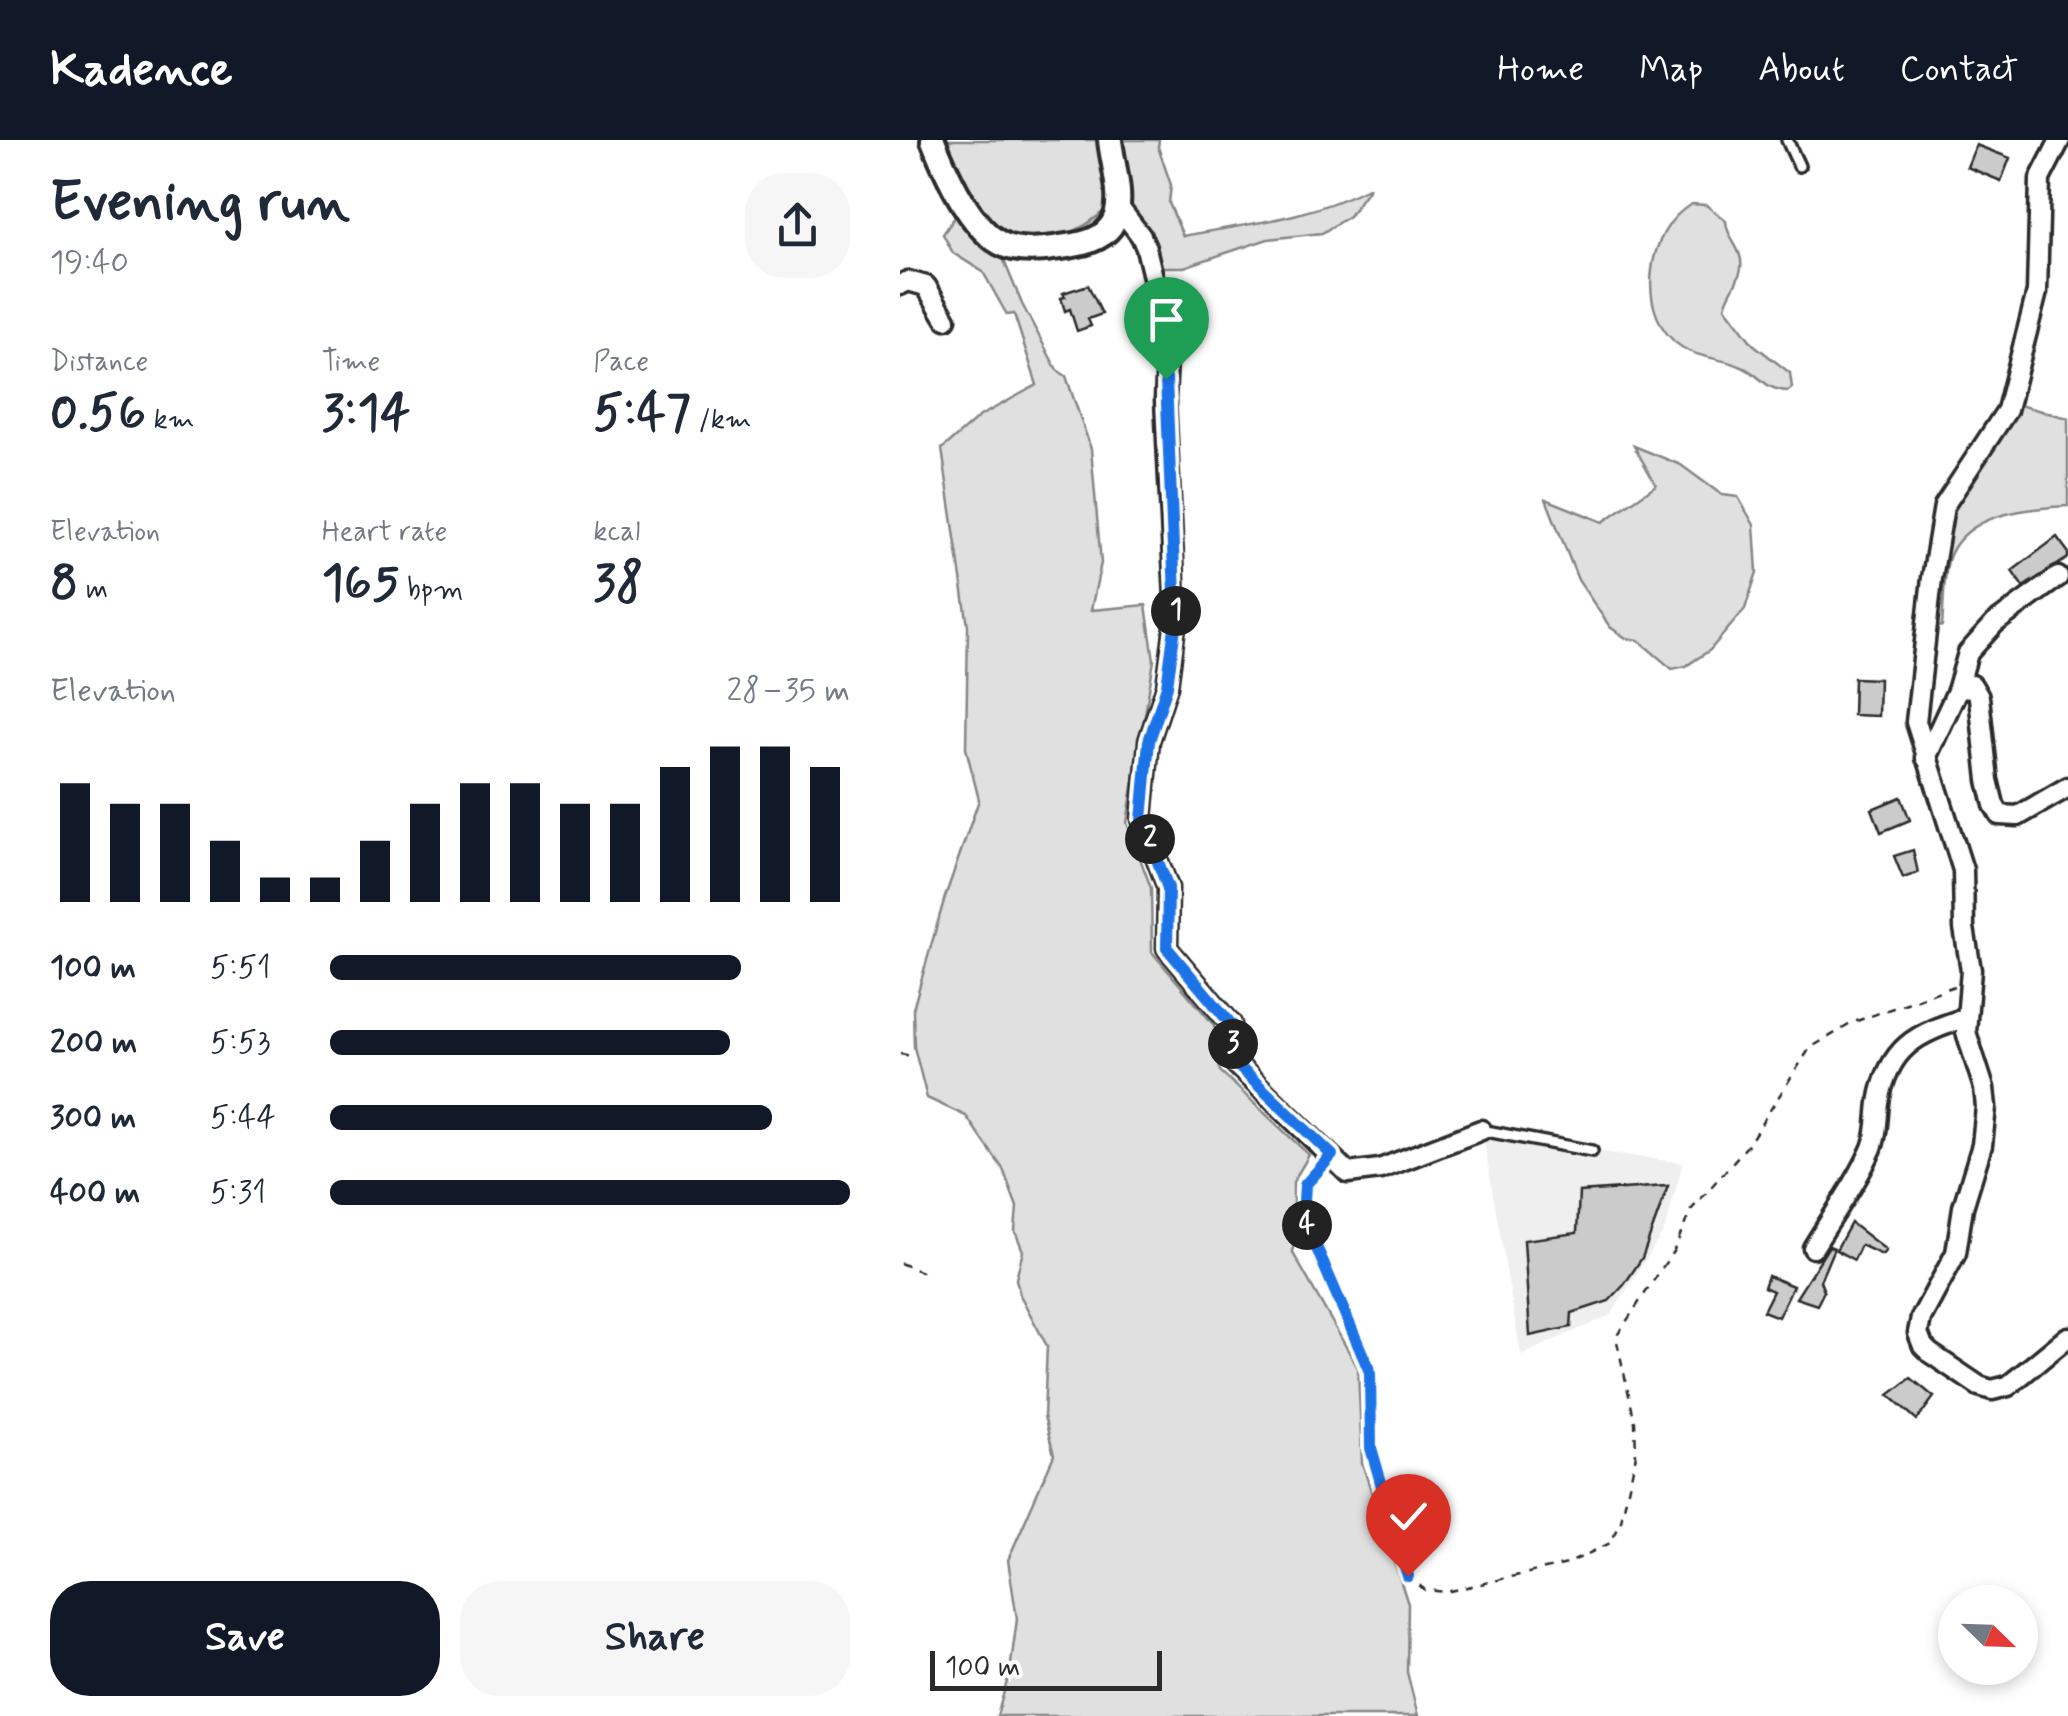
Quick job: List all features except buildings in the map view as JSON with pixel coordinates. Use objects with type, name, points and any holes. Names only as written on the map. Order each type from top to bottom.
[{"type":"street","points":[[934,140],[960,202],[996,240],[1008,246],[1048,248],[1088,242],[1110,227],[1118,206],[1110,140]]},
{"type":"street","points":[[2060,140],[2040,178],[2038,292],[2006,410],[1944,506],[1916,722],[1960,858],[1970,980],[1966,1018],[1969,1048],[1986,1096],[1984,1134],[1963,1207],[1956,1253],[1921,1318],[1919,1337],[1923,1346],[1938,1358],[1979,1386],[1992,1390],[2008,1386],[2068,1338]]},
{"type":"street","points":[[1118,206],[1146,248],[1168,339],[1165,400],[1176,620],[1167,686],[1149,741],[1142,820],[1168,888],[1167,948],[1231,1024],[1234,1062],[1348,1174],[1380,1169],[1481,1130]]},
{"type":"street","points":[[900,285],[908,280],[926,286],[946,319]]},
{"type":"street","points":[[1926,759],[1957,691],[1968,652],[1995,623],[2058,577]]},
{"type":"street","points":[[1957,691],[1972,684],[1979,697],[1991,794],[2000,815],[2018,816],[2068,787]]},
{"type":"street","points":[[1813,1248],[1870,1152],[1881,1091],[1897,1056],[1911,1039],[1927,1030],[1966,1018]]},
{"type":"lane","points":[[1787,140],[1799,166]]},
{"type":"lane","points":[[1481,1130],[1592,1151]]},
{"type":"path","points":[[1332,1155],[1305,1185],[1303,1216],[1370,1372],[1371,1448],[1408,1576],[1426,1590],[1446,1592],[1567,1564],[1610,1542],[1620,1525],[1636,1455],[1635,1422],[1616,1336],[1674,1250],[1691,1210],[1747,1146],[1810,1048],[1854,1022],[1970,980]]},
{"type":"path","points":[[900,1054],[912,1056]]},
{"type":"path","points":[[900,1263],[924,1274]]},
{"type":"shaded area","points":[[940,140],[1100,140],[1105,149],[1108,207],[1087,224],[1064,235],[1039,239],[1012,234],[1000,251],[1022,304],[1057,370],[1066,376],[1091,449],[1101,563],[1091,610],[1146,605],[1154,660],[1127,823],[1151,888],[1152,952],[1214,1025],[1220,1071],[1309,1155],[1293,1182],[1293,1253],[1358,1368],[1362,1463],[1408,1604],[1407,1672],[1418,1716],[997,1716],[1010,1671],[1017,1619],[1008,1560],[1054,1455],[1044,1416],[1047,1346],[1020,1295],[1016,1279],[1023,1251],[1015,1231],[1017,1207],[1003,1169],[966,1116],[927,1098],[914,1047],[913,1009],[945,897],[979,800],[966,748],[968,626],[942,449],[980,416],[1037,385],[1014,314],[1007,315],[983,272],[953,253],[943,234],[957,214],[937,172]]},
{"type":"shaded area","points":[[1125,140],[1159,140],[1171,185],[1169,203],[1183,236],[1301,213],[1370,187],[1349,216],[1322,233],[1268,239],[1184,267],[1161,267],[1151,231],[1126,201],[1119,166]]},
{"type":"shaded area","points":[[1692,204],[1706,205],[1726,221],[1741,262],[1725,307],[1753,344],[1790,373],[1792,388],[1788,391],[1773,388],[1742,367],[1683,348],[1667,334],[1657,316],[1652,296],[1656,253],[1676,216]]},
{"type":"shaded area","points":[[2015,404],[2068,418],[2068,506],[2018,511],[1970,530],[1950,555],[1942,626],[1929,630],[1947,507]]},
{"type":"shaded area","points":[[1634,446],[1681,465],[1722,495],[1738,497],[1754,525],[1757,572],[1745,609],[1710,650],[1686,666],[1672,669],[1638,640],[1626,638],[1610,627],[1578,580],[1546,499],[1603,522],[1656,485]]},
{"type":"shaded area","points":[[1483,1136],[1683,1163],[1665,1229],[1611,1315],[1521,1355]]},
{"type":"route","points":[[1166,379],[1176,620],[1167,686],[1149,741],[1142,820],[1168,888],[1167,948],[1231,1024],[1234,1062],[1332,1155],[1305,1185],[1303,1216],[1370,1372],[1371,1448],[1408,1576]]}]
